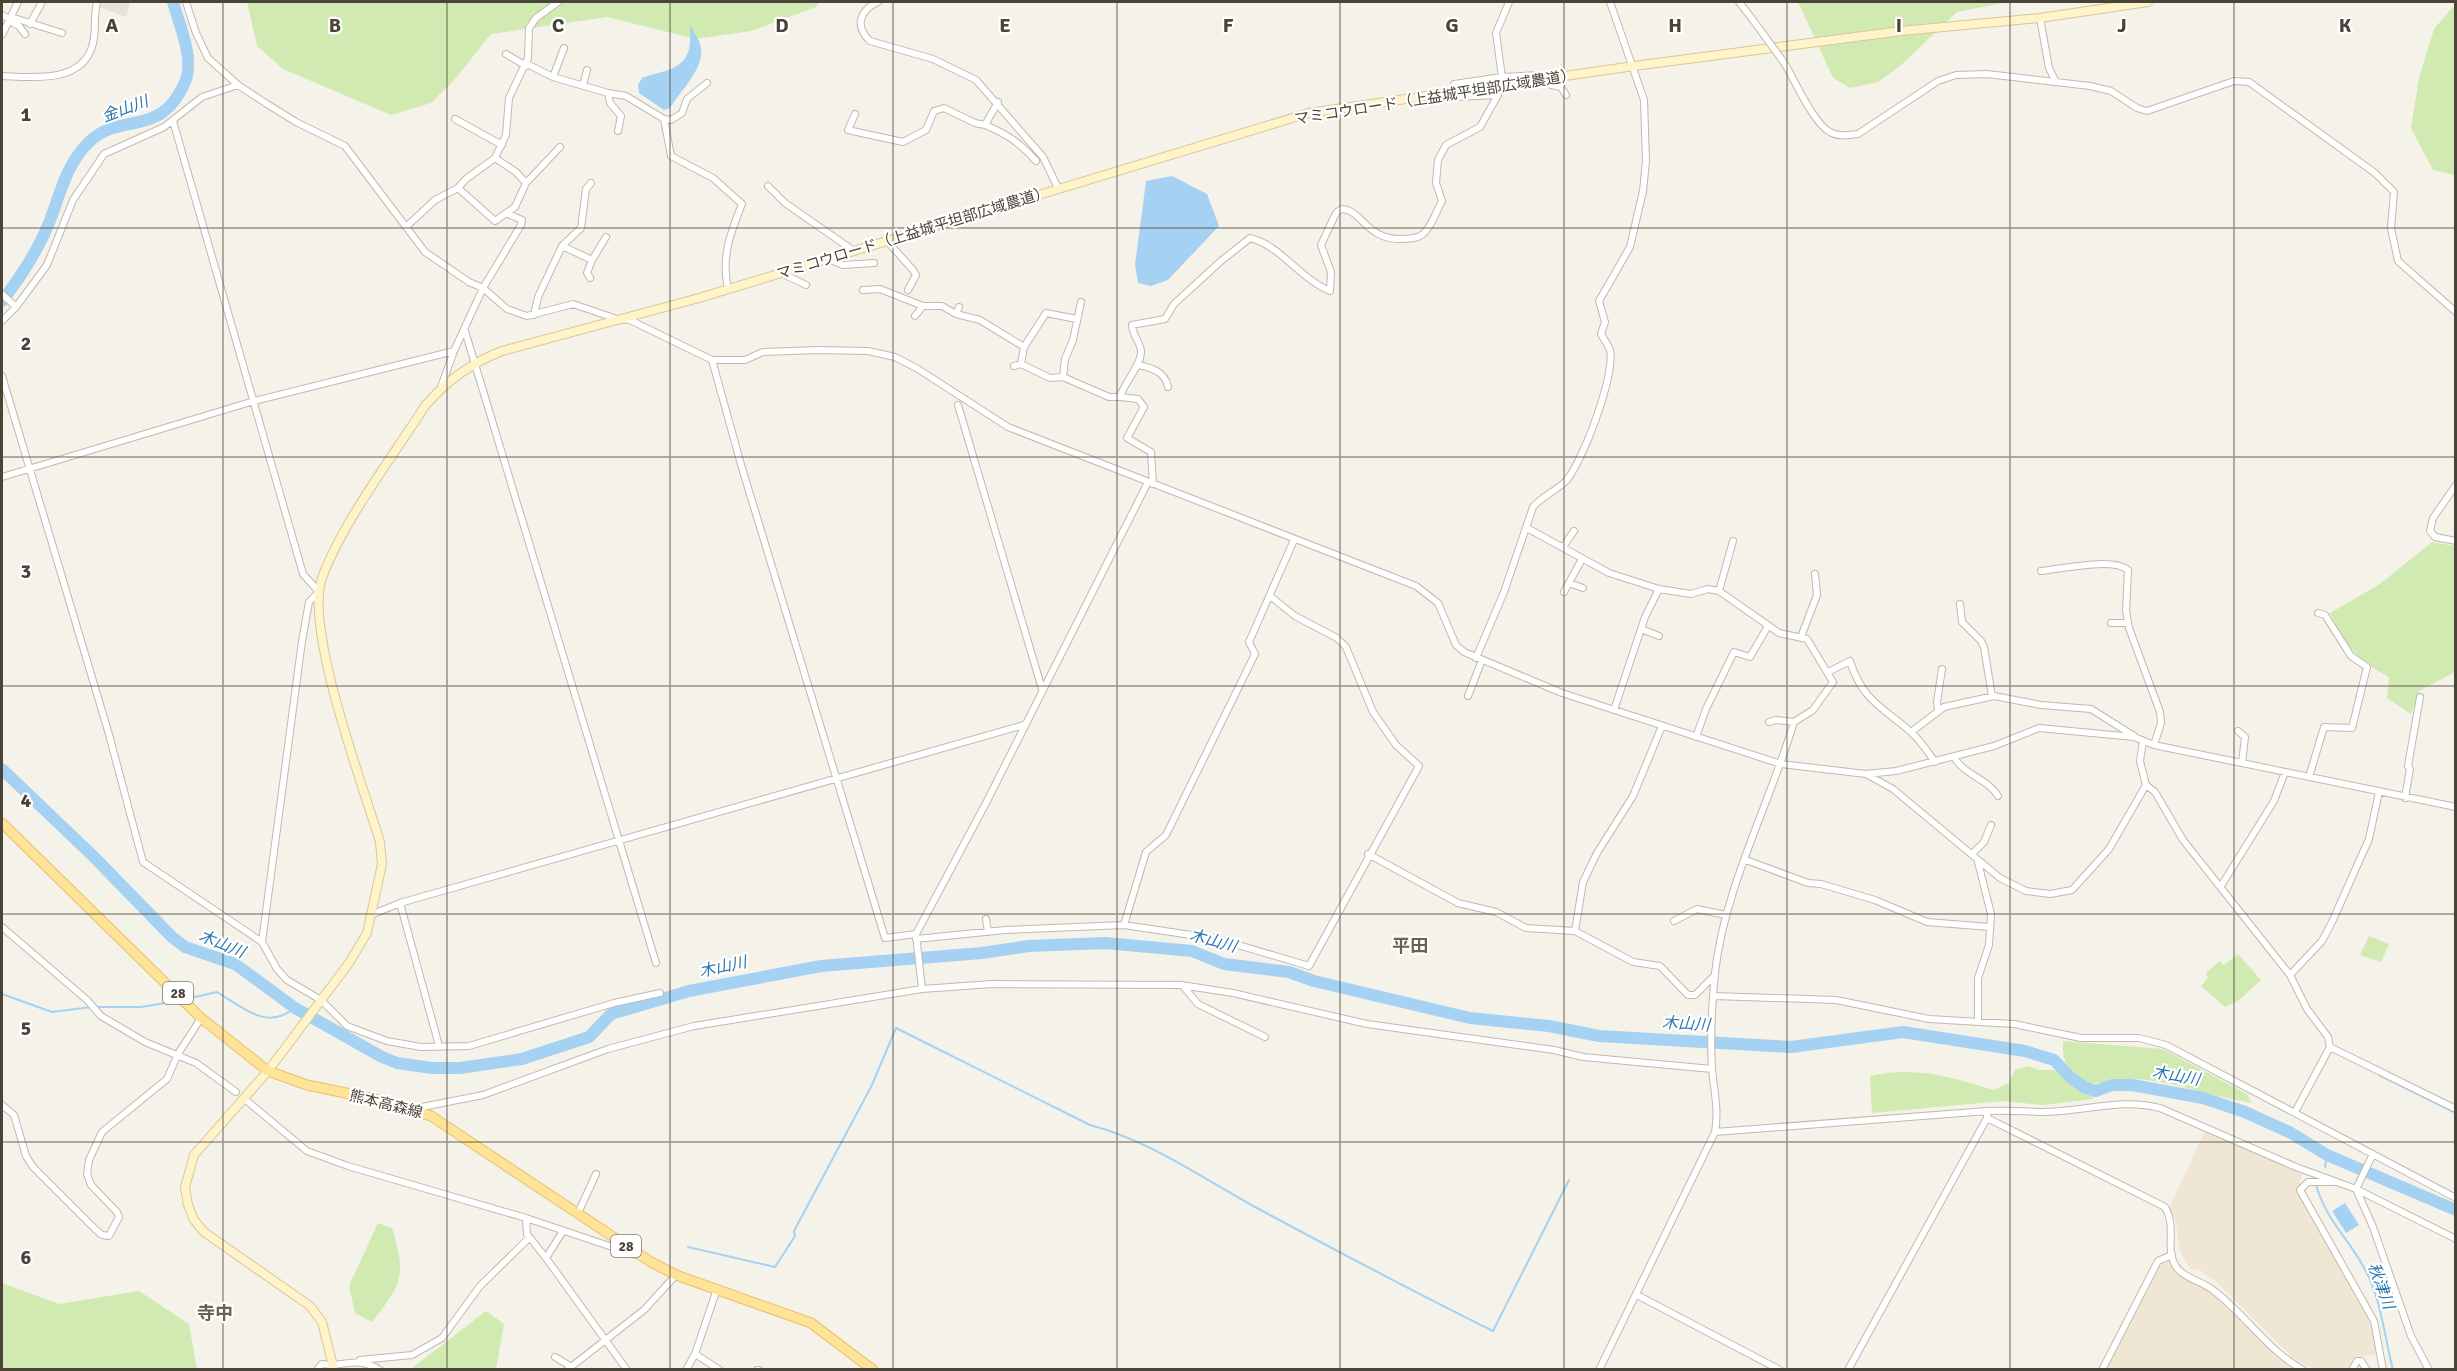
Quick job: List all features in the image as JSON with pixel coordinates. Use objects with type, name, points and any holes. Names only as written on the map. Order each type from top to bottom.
[{"type":"main road","name":"熊本高森線","points":[[2,823],[201,1018],[268,1071],[308,1085],[412,1109],[431,1116],[471,1140],[642,1257],[676,1275],[811,1323],[873,1370]]},
{"type":"street","points":[[2,35],[18,2]]},
{"type":"street","points":[[30,24],[42,2]]},
{"type":"street","points":[[2,76],[49,77],[63,75],[72,69],[88,55],[92,48],[97,2]]},
{"type":"street","points":[[186,2],[196,33],[208,58],[238,85],[296,122],[345,146],[425,252],[469,282],[483,288],[507,309],[527,316],[573,304],[617,319],[630,320],[712,360],[745,360],[763,352],[817,350],[868,351],[895,357],[918,369],[1008,427],[1416,586],[1438,603],[1459,648],[1479,659],[1562,693],[1781,764],[1866,774],[1896,771],[1954,757],[1994,746],[2039,728],[2134,736]]},
{"type":"street","points":[[407,226],[435,200],[458,188],[466,179],[495,158],[506,135],[509,98],[526,65],[532,22],[558,2]]},
{"type":"street","points":[[878,2],[865,8],[861,15],[861,29],[870,41],[933,59],[976,80],[998,102],[1043,157],[1059,188]]},
{"type":"street","points":[[1502,77],[1496,33],[1509,2]]},
{"type":"street","points":[[1468,696],[1533,507],[1541,498],[1565,481],[1588,443],[1610,371],[1610,350],[1601,334],[1605,322],[1599,301],[1630,247],[1643,191],[1646,161],[1644,100],[1610,2]]},
{"type":"street","points":[[1739,2],[1785,64],[1821,125],[1831,133],[1858,134],[1929,87],[1956,75],[1987,74],[2111,90],[2137,108],[2146,111],[2234,81],[2248,82],[2366,167],[2394,192],[2391,228],[2397,261],[2456,312]]},
{"type":"street","name":"マミコウロード（上益城平坦部広域農道）","points":[[334,1366],[322,1322],[310,1306],[216,1243],[194,1220],[188,1205],[185,1187],[194,1155],[268,1071],[276,1057],[319,1003],[367,933],[373,914],[382,864],[380,842],[325,658],[319,618],[319,592],[322,578],[343,536],[425,406],[441,387],[476,362],[617,319],[728,289],[1309,113],[1452,91],[1806,43],[1901,31],[2040,18],[2148,2]]},
{"type":"street","points":[[2,15],[19,26],[25,34]]},
{"type":"street","points":[[2040,18],[2049,68],[2056,82]]},
{"type":"street","points":[[10,19],[62,33]]},
{"type":"street","points":[[553,77],[564,48]]},
{"type":"street","points":[[506,54],[553,77],[626,96],[664,120],[670,120],[682,113],[687,99],[707,83]]},
{"type":"street","points":[[583,85],[587,70]]},
{"type":"street","points":[[1120,397],[1125,381],[1138,365],[1142,351],[1132,326],[1165,319],[1174,304],[1250,238],[1264,241],[1312,284],[1330,291],[1330,272],[1321,245],[1336,213],[1341,209],[1353,213],[1367,228],[1386,239],[1408,240],[1423,234],[1442,201],[1436,183],[1438,160],[1446,145],[1480,127],[1498,95],[1454,97],[1452,91],[1454,84],[1502,77],[1540,75],[1551,85],[1561,87],[1566,95]]},
{"type":"street","points":[[2,321],[47,265],[73,200],[104,154],[173,121],[202,97],[238,85]]},
{"type":"street","points":[[608,93],[610,104],[621,116],[618,131]]},
{"type":"street","points":[[985,125],[998,102]]},
{"type":"street","points":[[855,114],[848,130],[903,142],[926,130],[934,111],[944,108],[975,123],[1007,134],[1021,144],[1036,161]]},
{"type":"street","points":[[455,119],[502,145]]},
{"type":"street","points":[[664,120],[671,156],[713,178],[742,204],[731,232],[723,268],[728,289]]},
{"type":"street","points":[[173,121],[303,574],[319,592],[309,602],[302,641],[262,942]]},
{"type":"street","points":[[458,188],[495,221],[515,207],[526,183],[560,147]]},
{"type":"street","points":[[495,158],[526,183]]},
{"type":"street","points":[[534,315],[537,297],[562,246],[581,228],[586,189],[591,183]]},
{"type":"street","points":[[768,186],[784,203],[854,251]]},
{"type":"street","points":[[441,387],[454,351],[483,288],[521,225],[522,220],[508,214]]},
{"type":"street","points":[[590,278],[587,273],[592,260],[606,237]]},
{"type":"street","points":[[887,241],[913,270],[915,275],[908,290]]},
{"type":"street","points":[[562,246],[592,260]]},
{"type":"street","points":[[828,259],[843,265],[874,263]]},
{"type":"street","points":[[781,273],[806,285]]},
{"type":"street","points":[[863,290],[880,289],[923,306],[942,306],[958,311],[980,320],[1024,347]]},
{"type":"street","points":[[2,294],[13,306]]},
{"type":"street","points":[[1063,377],[1065,359],[1073,340],[1081,302]]},
{"type":"street","points":[[915,316],[923,306]]},
{"type":"street","points":[[922,989],[916,937],[1151,483],[1151,452],[1124,439],[1144,407],[1138,399],[1109,397],[1063,377],[1050,378],[1017,365],[1024,347],[1046,313],[1077,319]]},
{"type":"street","points":[[465,331],[656,963]]},
{"type":"street","points":[[2,477],[254,401],[454,351]]},
{"type":"street","points":[[712,360],[835,778],[885,938],[1124,925],[1218,939],[1309,966],[1368,854],[1419,766],[1396,745],[1373,712],[1346,647],[1337,638],[1295,616],[1270,596]]},
{"type":"street","points":[[1138,365],[1161,373],[1168,387]]},
{"type":"street","points":[[2,376],[108,731],[143,862],[262,942],[282,974],[347,1026],[362,1033],[398,1043],[440,1048],[469,1047],[614,1003],[660,993]]},
{"type":"street","points":[[958,405],[1042,690]]},
{"type":"street","points":[[2456,485],[2433,518],[2430,531],[2435,537],[2456,541]]},
{"type":"street","points":[[1527,528],[1609,573],[1659,589],[1691,594],[1708,589],[1719,591],[1779,633],[1801,637],[1811,644],[1833,682],[1812,710],[1794,722],[1726,915],[1715,973],[1712,1067],[1718,1116],[1715,1132],[1599,1370]]},
{"type":"street","points":[[1563,547],[1575,531]]},
{"type":"street","points":[[1124,925],[1146,852],[1166,835],[1255,654],[1249,642],[1294,540]]},
{"type":"street","points":[[1719,591],[1733,541]]},
{"type":"street","points":[[1564,592],[1582,559]]},
{"type":"street","points":[[2041,572],[2108,564],[2126,567],[2129,572],[2126,611],[2128,623],[2160,712],[2161,723],[2154,745]]},
{"type":"street","points":[[1801,637],[1817,596],[1815,574]]},
{"type":"street","points":[[1569,583],[1583,588]]},
{"type":"street","points":[[1614,710],[1641,629],[1659,589]]},
{"type":"street","points":[[1960,604],[1962,622],[1984,647],[1992,696]]},
{"type":"street","points":[[2309,777],[2324,727],[2352,728],[2367,667],[2351,656],[2325,615],[2318,613]]},
{"type":"street","points":[[2111,623],[2128,623]]},
{"type":"street","points":[[1696,737],[1706,709],[1734,652],[1750,657],[1768,626]]},
{"type":"street","points":[[1641,629],[1659,636]]},
{"type":"street","points":[[1828,672],[1850,661],[1862,692],[1911,732],[1935,762]]},
{"type":"street","points":[[1938,711],[1937,702],[1942,669]]},
{"type":"street","points":[[1911,732],[1938,711],[1954,704],[1992,696],[2041,705],[2091,709],[2134,736],[2154,745],[2456,807]]},
{"type":"street","points":[[2405,798],[2420,697]]},
{"type":"street","points":[[1769,722],[1776,720],[1794,722]]},
{"type":"street","points":[[373,914],[400,903],[1024,725]]},
{"type":"street","points":[[1575,931],[1583,882],[1597,853],[1633,796],[1662,726]]},
{"type":"street","points":[[2238,731],[2245,737],[2242,762]]},
{"type":"street","points":[[2143,741],[2140,761],[2146,785],[2156,792],[2184,840],[2290,975],[2307,1009],[2328,1037],[2330,1047],[2295,1112]]},
{"type":"street","points":[[1954,757],[1968,773],[1994,788],[1998,796]]},
{"type":"street","points":[[2221,886],[2274,801],[2284,772]]},
{"type":"street","points":[[1866,774],[1893,789],[1972,854],[1978,862],[2026,891],[2050,894],[2072,890],[2109,849],[2146,785]]},
{"type":"street","points":[[2290,975],[2322,941],[2332,922],[2368,838],[2379,792]]},
{"type":"street","points":[[1972,854],[1984,842],[1990,825]]},
{"type":"street","points":[[1368,854],[1458,903],[1496,912],[1526,928],[1575,931],[1633,962],[1660,966],[1688,995],[1695,995],[1705,987],[1715,973]]},
{"type":"street","points":[[1746,860],[1808,883],[1821,884],[1875,900],[1927,922],[1990,927]]},
{"type":"street","points":[[1978,862],[1991,914],[1989,945],[1978,978],[1978,1021]]},
{"type":"street","points":[[400,903],[438,1041]]},
{"type":"street","points":[[1674,921],[1697,909],[1726,915]]},
{"type":"street","points":[[986,919],[988,932]]},
{"type":"street","points":[[2,927],[87,1000],[101,1016],[145,1042],[178,1054],[236,1092]]},
{"type":"street","points":[[412,1109],[483,1095],[608,1049],[694,1026],[922,989],[1046,983],[1181,985],[1233,993],[1366,1024],[1554,1050],[1583,1057],[1712,1067]]},
{"type":"street","points":[[1181,985],[1198,1004],[1265,1037]]},
{"type":"street","points":[[1714,998],[1836,1000],[1929,1019],[2014,1024],[2081,1038],[2139,1038],[2166,1045],[2456,1198]]},
{"type":"street","points":[[2,1105],[14,1115],[26,1156],[33,1167],[90,1225],[102,1235],[109,1236],[119,1217],[91,1185],[87,1174],[89,1160],[102,1132],[167,1079],[178,1054],[201,1018]]},
{"type":"street","points":[[2330,1047],[2456,1109]]},
{"type":"street","points":[[247,1101],[307,1151],[348,1167],[526,1218],[642,1257]]},
{"type":"street","points":[[1715,1132],[1987,1114],[2018,1109],[2040,1112],[2141,1103],[2185,1118],[2337,1182],[2356,1187],[2456,1239]]},
{"type":"street","points":[[1987,1114],[2165,1207],[2172,1218],[2172,1255],[2179,1271],[2214,1290],[2285,1359],[2302,1370]]},
{"type":"street","points":[[1848,1370],[1987,1114]]},
{"type":"street","points":[[2356,1187],[2373,1154]]},
{"type":"street","points":[[578,1213],[596,1174]]},
{"type":"street","points":[[2337,1182],[2308,1182],[2300,1190],[2374,1321],[2383,1370]]},
{"type":"street","points":[[2356,1187],[2373,1227],[2411,1336],[2429,1370]]},
{"type":"street","points":[[526,1218],[525,1227],[529,1239],[546,1258],[627,1370]]},
{"type":"street","points":[[546,1258],[563,1231]]},
{"type":"street","points":[[317,1370],[322,1364],[334,1366],[360,1360],[412,1355],[442,1338],[480,1286],[529,1239]]},
{"type":"street","points":[[2102,1370],[2158,1261],[2172,1255]]},
{"type":"street","points":[[555,1358],[569,1368],[644,1310],[676,1275]]},
{"type":"street","points":[[686,1370],[695,1354],[717,1290]]},
{"type":"street","points":[[1637,1295],[1780,1370]]},
{"type":"street","points":[[695,1354],[720,1370]]},
{"type":"street","points":[[360,1360],[380,1370]]},
{"type":"street","points":[[2352,1370],[2357,1361],[2361,1361],[2367,1370]]},
{"type":"shaded area","points":[[102,2],[130,2],[126,17],[100,7]]},
{"type":"shaded area","points":[[2205,1131],[2303,1171],[2298,1191],[2370,1319],[2377,1355],[2354,1357],[2348,1369],[2314,1369],[2295,1360],[2213,1279],[2197,1269],[2190,1269],[2180,1251],[2175,1218],[2169,1208]]},
{"type":"shaded area","points":[[2169,1261],[2177,1275],[2208,1290],[2291,1369],[2105,1370],[2159,1266]]},
{"type":"green space","points":[[247,2],[820,2],[816,7],[751,31],[696,39],[607,17],[491,34],[456,78],[431,103],[391,115],[283,69],[257,46]]},
{"type":"green space","points":[[1798,2],[2008,2],[1957,12],[1899,67],[1878,82],[1850,88],[1833,78]]},
{"type":"green space","points":[[2455,7],[2455,175],[2433,170],[2411,128],[2419,78],[2434,29]]},
{"type":"green space","points":[[2432,542],[2455,546],[2455,672],[2419,691],[2411,714],[2387,698],[2389,677],[2360,658],[2342,635],[2330,613],[2380,584]]},
{"type":"green space","points":[[2369,936],[2389,944],[2381,962],[2360,955]]},
{"type":"green space","points":[[2238,954],[2261,980],[2238,1001],[2225,1007],[2201,986],[2208,978],[2206,973],[2219,961],[2224,965]]},
{"type":"green space","points":[[2063,1041],[2163,1049],[2247,1094],[2252,1103],[2152,1081],[2132,1079],[2091,1083],[2084,1081],[2072,1073],[2068,1067],[2065,1061]]},
{"type":"green space","points":[[2029,1066],[2039,1070],[2054,1070],[2064,1075],[2074,1086],[2093,1095],[2093,1099],[2042,1105],[2003,1101],[1872,1113],[1870,1076],[1903,1072],[1933,1074],[1993,1090],[2009,1083],[2015,1070]]},
{"type":"green space","points":[[378,1223],[392,1228],[400,1268],[396,1288],[372,1322],[355,1313],[349,1286]]},
{"type":"green space","points":[[2,1283],[59,1304],[139,1291],[189,1324],[197,1369],[2,1369]]},
{"type":"green space","points":[[486,1311],[504,1324],[496,1369],[411,1369]]},
{"type":"water","points":[[691,25],[701,48],[699,64],[670,108],[664,110],[639,93],[638,85],[642,78],[670,69],[682,62],[689,49]]},
{"type":"water","points":[[1172,176],[1207,194],[1219,226],[1168,280],[1151,286],[1138,283],[1135,265],[1146,181]]},
{"type":"water","points":[[2345,1203],[2359,1225],[2346,1233],[2332,1211]]},
{"type":"waterway","name":"金山川","points":[[2,301],[40,243],[64,180],[81,151],[101,133],[153,118],[175,100],[185,82],[188,63],[185,42],[173,2]]},
{"type":"waterway","name":"木山川","points":[[2,769],[93,856],[172,937],[185,947],[235,964],[295,1008],[382,1057],[397,1063],[432,1068],[460,1068],[522,1059],[589,1037],[611,1014],[689,991],[821,966],[982,953],[1029,946],[1105,943],[1192,951],[1224,964],[1289,972],[1314,981],[1470,1018],[1549,1026],[1599,1036],[1791,1047],[1903,1032],[2025,1051],[2054,1060],[2071,1078],[2084,1087],[2096,1091],[2112,1085],[2132,1085],[2203,1098],[2245,1112],[2291,1133],[2327,1155],[2456,1210]]},
{"type":"waterway","points":[[186,999],[217,992],[255,1015],[265,1017],[284,1015],[295,1008]]},
{"type":"waterway","points":[[2,994],[52,1012],[91,1007],[141,1007],[177,1001]]},
{"type":"waterway","points":[[688,1247],[775,1267],[795,1236],[794,1231],[872,1085],[896,1028],[1090,1125],[1155,1150],[1257,1208],[1493,1331],[1569,1180]]},
{"type":"waterway","points":[[2379,1075],[2456,1113]]},
{"type":"waterway","points":[[2325,1167],[2327,1155]]},
{"type":"waterway","name":"秋津川","points":[[2316,1185],[2325,1208],[2355,1253],[2374,1289],[2393,1370]]},
{"type":"district","name":"平田","points":[[1410,946]]},
{"type":"district","name":"寺中","points":[[215,1313]]}]
